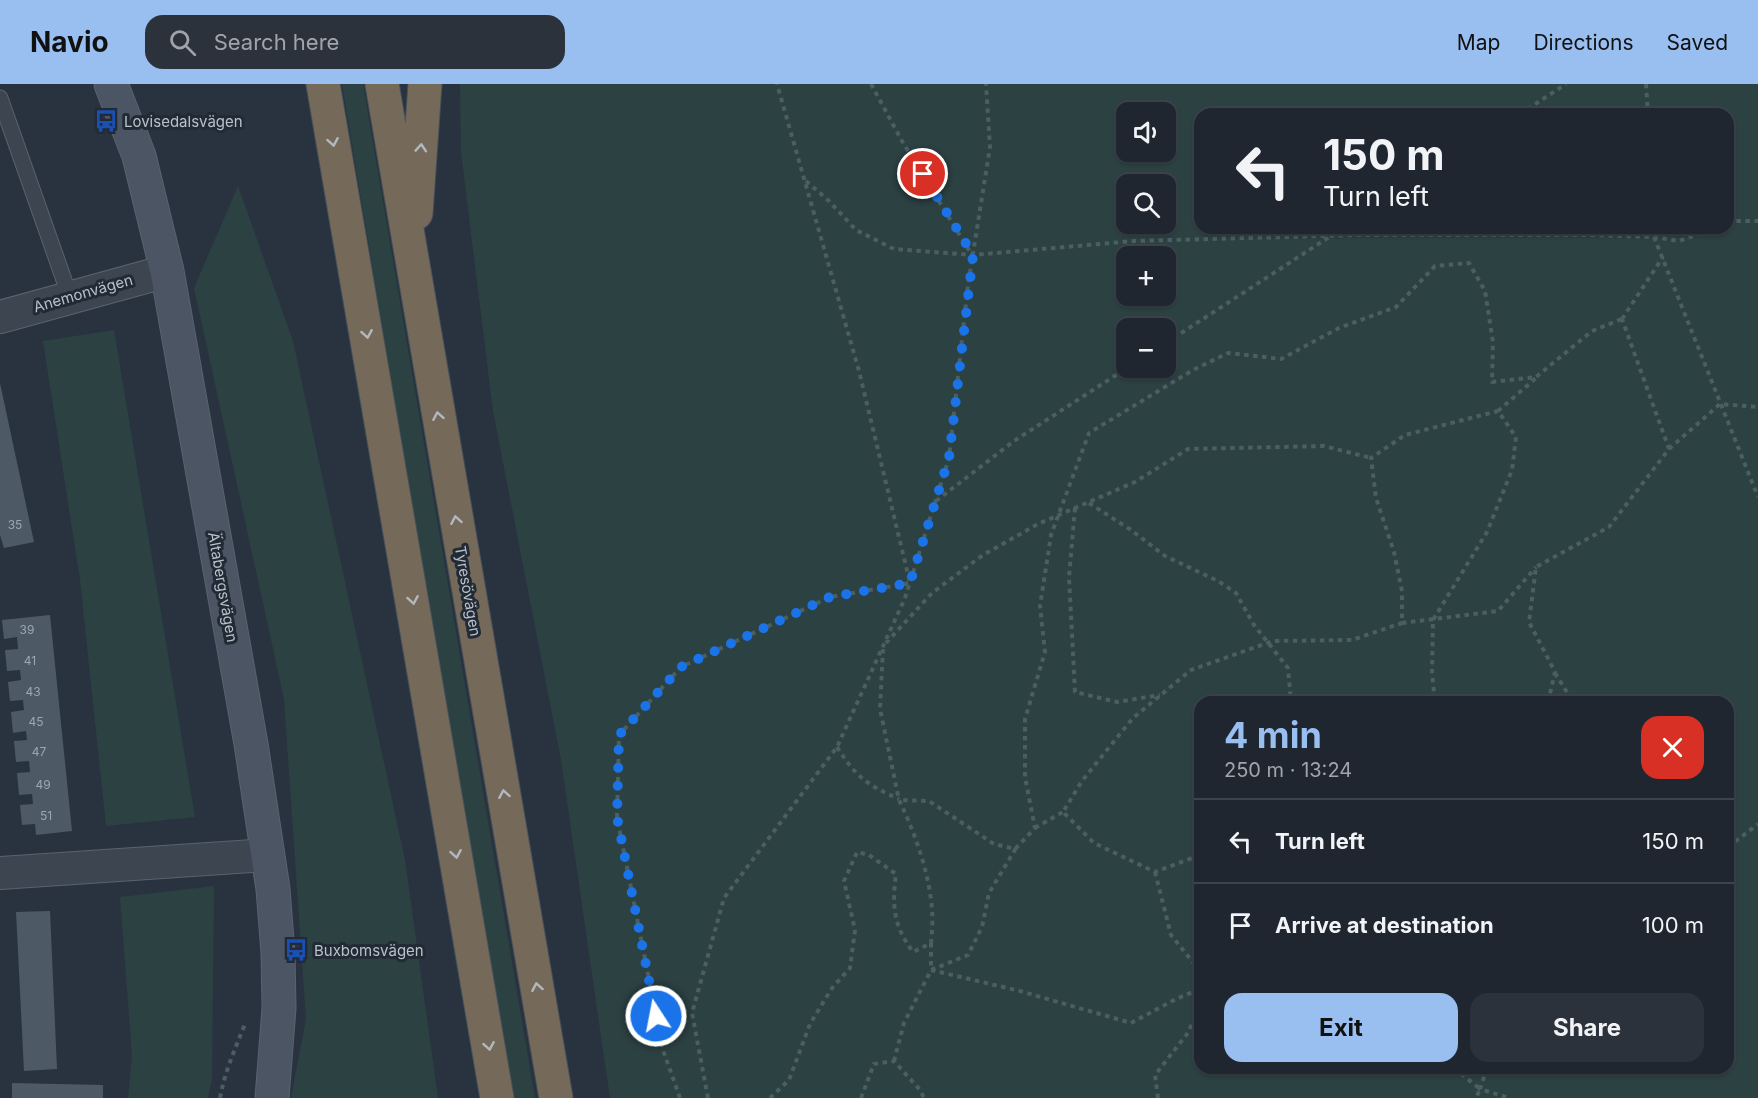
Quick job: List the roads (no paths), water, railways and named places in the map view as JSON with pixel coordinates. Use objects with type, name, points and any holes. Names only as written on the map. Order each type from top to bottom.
[{"type":"highway","points":[[323,84],[497,1098]]},
{"type":"highway","name":"Tyresövägen","points":[[382,84],[556,1098]]},
{"type":"highway","points":[[413,269],[425,84]]},
{"type":"street","name":"Ältabergsvägen","points":[[111,84],[139,156],[166,271],[251,744],[268,855],[278,953],[279,997],[272,1098]]},
{"type":"street","name":"Anemonvägen","points":[[0,317],[166,271]]},
{"type":"street","points":[[0,873],[268,855]]},
{"type":"lane","points":[[0,98],[70,297]]},
{"type":"place","name":"Lovisedalsvägen","points":[[106,121]]},
{"type":"place","name":"Buxbomsvägen","points":[[296,950]]}]
